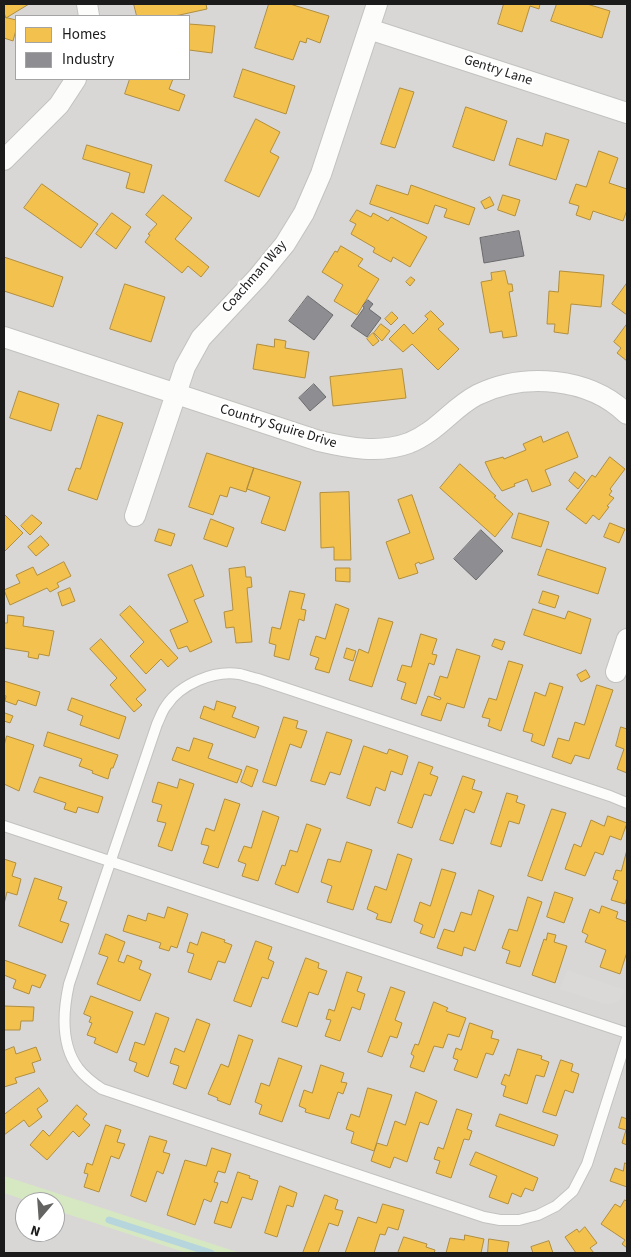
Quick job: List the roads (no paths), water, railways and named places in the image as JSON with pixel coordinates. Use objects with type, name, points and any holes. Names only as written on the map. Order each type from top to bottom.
[{"type":"street","name":"Coachman Way","points":[[135,516],[185,367],[201,338],[280,251],[304,213],[321,174],[377,4]]},
{"type":"street","name":"Gentry Lane","points":[[369,29],[627,113]]},
{"type":"street","points":[[4,160],[59,105],[75,80]]},
{"type":"street","name":"Country Squire Drive","points":[[4,337],[319,441],[349,448],[376,450],[408,443],[431,432],[477,396],[503,386],[530,380],[562,383],[596,393],[627,414]]},
{"type":"street","points":[[616,672],[627,639]]},
{"type":"lane","points":[[627,803],[258,679],[239,674],[224,674],[193,683],[176,694],[166,706],[157,724],[69,984],[65,1001],[64,1025],[68,1047],[77,1067],[86,1078],[102,1090],[484,1217],[519,1220],[538,1216],[556,1206],[573,1191],[587,1164],[627,1038]]},
{"type":"lane","points":[[4,826],[627,1033]]},
{"type":"waterway","points":[[109,1220],[211,1253]]}]
